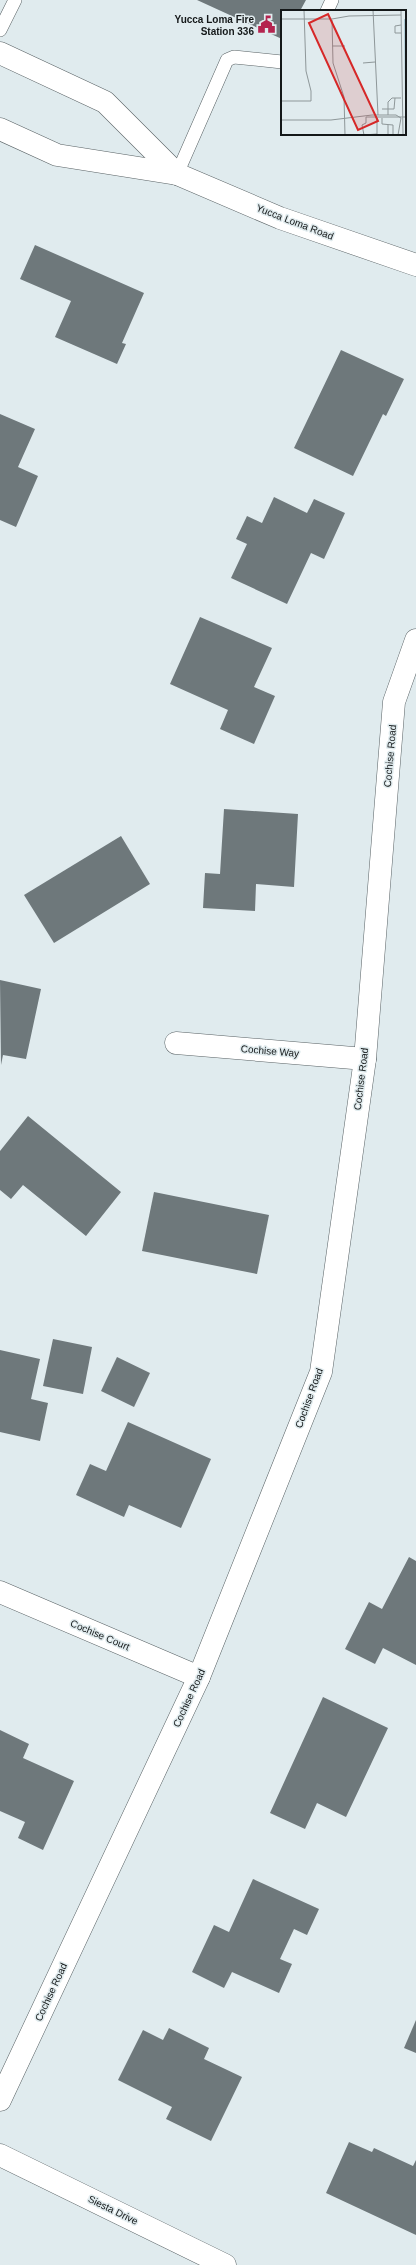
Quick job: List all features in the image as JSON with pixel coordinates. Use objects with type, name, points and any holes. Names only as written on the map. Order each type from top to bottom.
[{"type":"street","name":"Yucca Loma Road","points":[[0,53],[105,102],[177,174]]},
{"type":"street","name":"Yucca Loma Road","points":[[0,129],[57,155],[177,174],[280,218],[416,266]]},
{"type":"street","name":"Cochise Road","points":[[0,2100],[199,1677],[321,1372],[365,1059],[394,702],[416,640]]},
{"type":"street","name":"Cochise Way","points":[[176,1043],[365,1059]]},
{"type":"street","name":"Cochise Court","points":[[0,1592],[199,1677]]},
{"type":"street","name":"Siesta Drive","points":[[0,2155],[225,2265]]},
{"type":"lane","points":[[0,30],[16,0]]},
{"type":"lane","points":[[327,10],[332,0]]},
{"type":"lane","points":[[177,174],[227,60],[234,57],[281,62]]},
{"type":"building","name":"Yucca Loma Fire Station 336","points":[[197,0],[306,0],[301,10],[281,10],[281,39]]},
{"type":"building","points":[[35,245],[144,293],[122,343],[126,344],[117,364],[55,337],[71,301],[20,279]]},
{"type":"building","points":[[341,350],[404,379],[386,416],[383,414],[353,476],[294,448]]},
{"type":"building","points":[[0,414],[35,429],[18,467],[38,476],[16,527],[0,520]]},
{"type":"building","points":[[274,497],[307,513],[314,499],[345,513],[324,559],[311,553],[287,604],[231,578],[247,544],[236,539],[247,516],[262,523]]},
{"type":"building","points":[[200,617],[272,648],[254,687],[275,696],[254,744],[220,729],[228,710],[170,684]]},
{"type":"building","points":[[224,809],[298,814],[294,887],[256,884],[255,911],[203,908],[205,873],[220,874]]},
{"type":"building","points":[[121,836],[150,884],[54,943],[24,895]]},
{"type":"building","points":[[0,980],[41,989],[26,1059],[3,1055],[1,1065]]},
{"type":"building","points":[[28,1116],[121,1192],[86,1236],[23,1185],[11,1199],[0,1190],[0,1151]]},
{"type":"building","points":[[154,1192],[269,1215],[257,1274],[142,1251]]},
{"type":"building","points":[[53,1339],[92,1347],[83,1394],[43,1386]]},
{"type":"building","points":[[0,1350],[40,1359],[31,1399],[48,1403],[40,1441],[0,1432]]},
{"type":"building","points":[[117,1357],[150,1373],[134,1407],[101,1391]]},
{"type":"building","points":[[128,1422],[211,1459],[181,1528],[129,1505],[124,1517],[76,1495],[90,1464],[106,1471]]},
{"type":"building","points":[[409,1557],[416,1561],[416,1665],[383,1648],[375,1664],[345,1649],[369,1602],[382,1609]]},
{"type":"building","points":[[323,1697],[388,1728],[346,1817],[317,1803],[305,1829],[270,1813]]},
{"type":"building","points":[[0,1730],[29,1744],[23,1758],[74,1781],[43,1850],[18,1838],[25,1822],[0,1811]]},
{"type":"building","points":[[253,1879],[319,1909],[307,1935],[294,1929],[280,1959],[292,1964],[279,1993],[232,1972],[224,1988],[192,1972],[214,1925],[229,1932]]},
{"type":"building","points":[[416,2020],[416,2053],[404,2048]]},
{"type":"building","points":[[169,2028],[209,2048],[204,2059],[242,2077],[211,2141],[166,2119],[172,2107],[118,2080],[143,2030],[163,2040]]},
{"type":"building","points":[[349,2142],[372,2152],[374,2148],[413,2166],[416,2160],[416,2235],[326,2193]]},
{"type":"place","name":"Yucca Loma Fire Station 336","points":[[267,25]]}]
